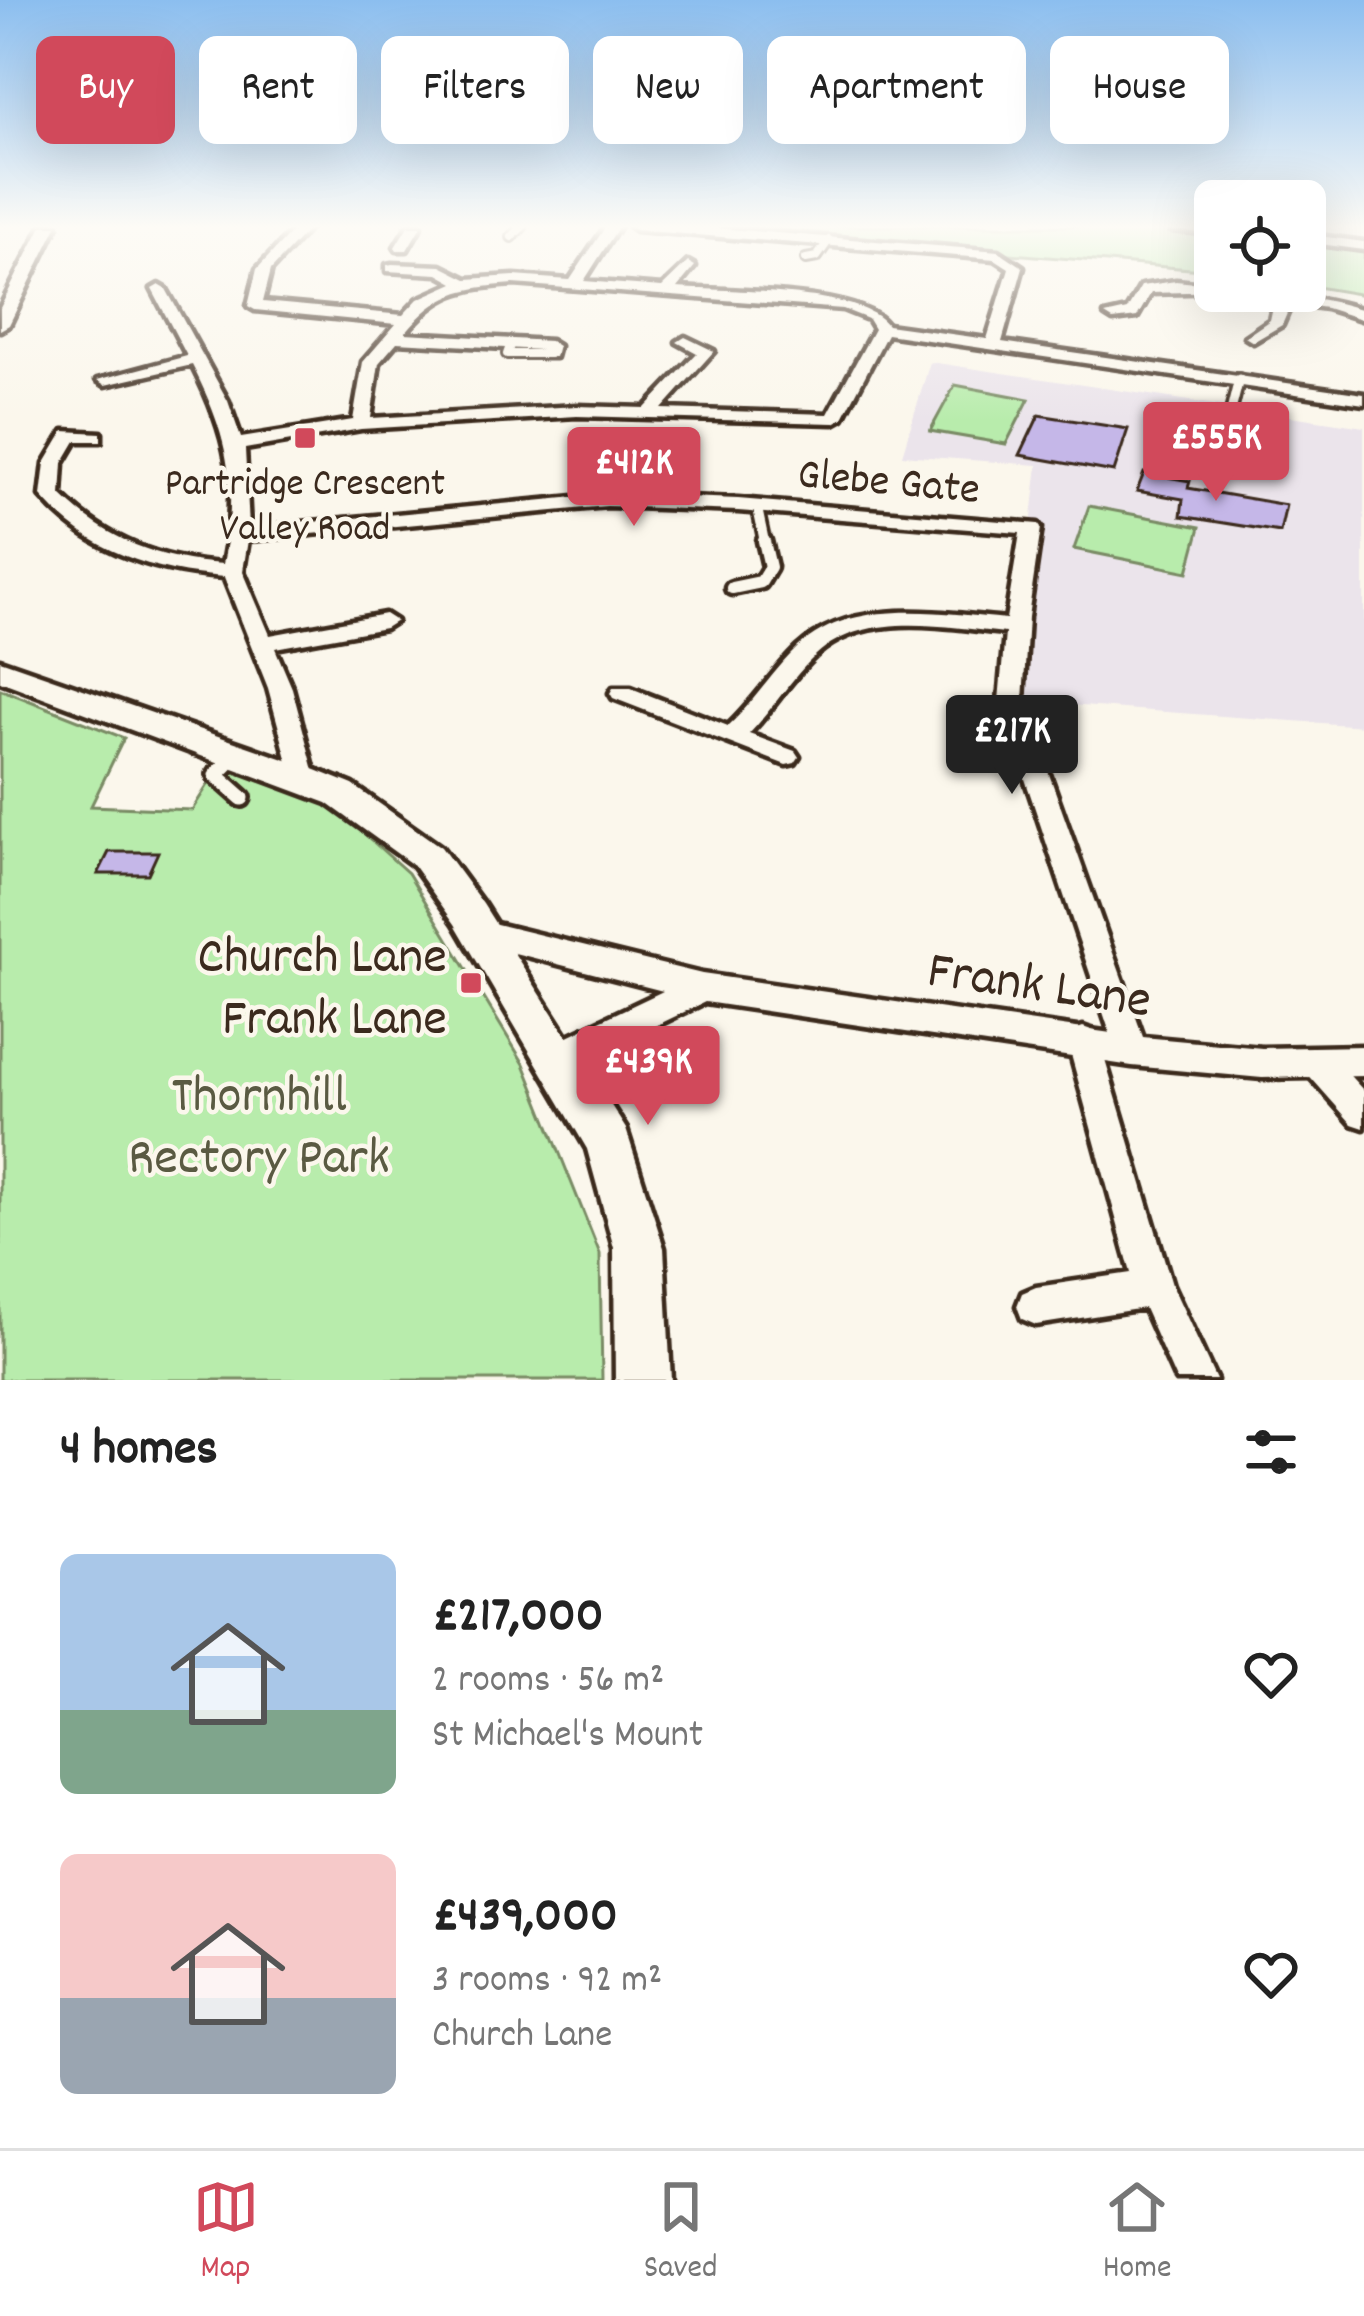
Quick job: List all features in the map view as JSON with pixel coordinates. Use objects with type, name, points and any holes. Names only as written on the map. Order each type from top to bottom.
[{"type":"main road","points":[[0,670],[340,794],[427,856],[475,923],[609,1144],[639,1248],[643,1380]]},
{"type":"street","points":[[0,325],[17,290]]},
{"type":"street","points":[[160,290],[219,401],[239,458],[239,536],[232,572],[264,644],[303,778]]},
{"type":"street","points":[[259,290],[255,306],[407,320]]},
{"type":"street","points":[[361,424],[371,362],[423,302],[449,290]]},
{"type":"street","points":[[658,290],[845,305],[873,316],[882,329],[1364,399]]},
{"type":"street","points":[[994,343],[1012,290]]},
{"type":"street","points":[[1113,315],[1140,317],[1146,290]]},
{"type":"street","points":[[1326,307],[1364,315]]},
{"type":"street","points":[[1253,337],[1276,322],[1280,312]]},
{"type":"street","points":[[233,445],[361,424],[577,411],[834,418],[882,329]]},
{"type":"street","points":[[394,337],[542,349]]},
{"type":"street","points":[[651,412],[665,388],[693,371],[706,351],[685,342]]},
{"type":"street","points":[[106,382],[197,359]]},
{"type":"street","points":[[95,437],[70,435],[54,463],[51,496],[75,522],[146,561],[232,572]]},
{"type":"street","name":"Glebe Gate","points":[[239,536],[457,511],[607,500],[757,506],[1031,528],[1017,627]]},
{"type":"street","points":[[734,735],[811,647],[842,625],[874,620],[1017,627],[1011,701],[1132,1051]]},
{"type":"street","points":[[264,644],[386,621]]},
{"type":"street","points":[[622,693],[786,757]]},
{"type":"street","name":"Frank Lane","points":[[475,923],[702,988],[1083,1040],[1132,1051],[1262,1063],[1364,1061]]},
{"type":"street","points":[[556,1059],[702,988]]},
{"type":"street","points":[[1083,1040],[1154,1288],[1196,1380]]},
{"type":"street","points":[[1317,1062],[1364,1114]]},
{"type":"street","points":[[1036,1306],[1154,1288]]},
{"type":"lane","points":[[1228,423],[1239,380]]},
{"type":"lane","points":[[732,588],[761,582],[770,567],[757,506]]},
{"type":"lane","points":[[241,755],[220,766],[215,775],[242,798]]},
{"type":"shaded area","points":[[930,362],[1364,427],[1364,726],[1011,701],[1038,465],[902,455]]},
{"type":"green space","points":[[955,385],[1029,399],[1006,444],[930,431]]},
{"type":"green space","points":[[1089,506],[1200,527],[1188,572],[1074,549]]},
{"type":"green space","name":"Thornhill Rectory Park","points":[[0,689],[124,738],[91,806],[192,810],[220,766],[333,806],[408,873],[524,1064],[600,1254],[602,1380],[0,1380]]},
{"type":"building","points":[[1039,415],[1128,429],[1114,472],[1020,455]]},
{"type":"building","points":[[1144,473],[1190,481],[1188,488],[1286,505],[1280,532],[1181,516],[1183,499],[1137,491]]},
{"type":"building","points":[[109,852],[158,852],[148,874],[98,874]]},
{"type":"place","name":"Partridge Crescent Valley Road","points":[[305,438]]},
{"type":"place","name":"Church Lane Frank Lane","points":[[471,983]]}]
